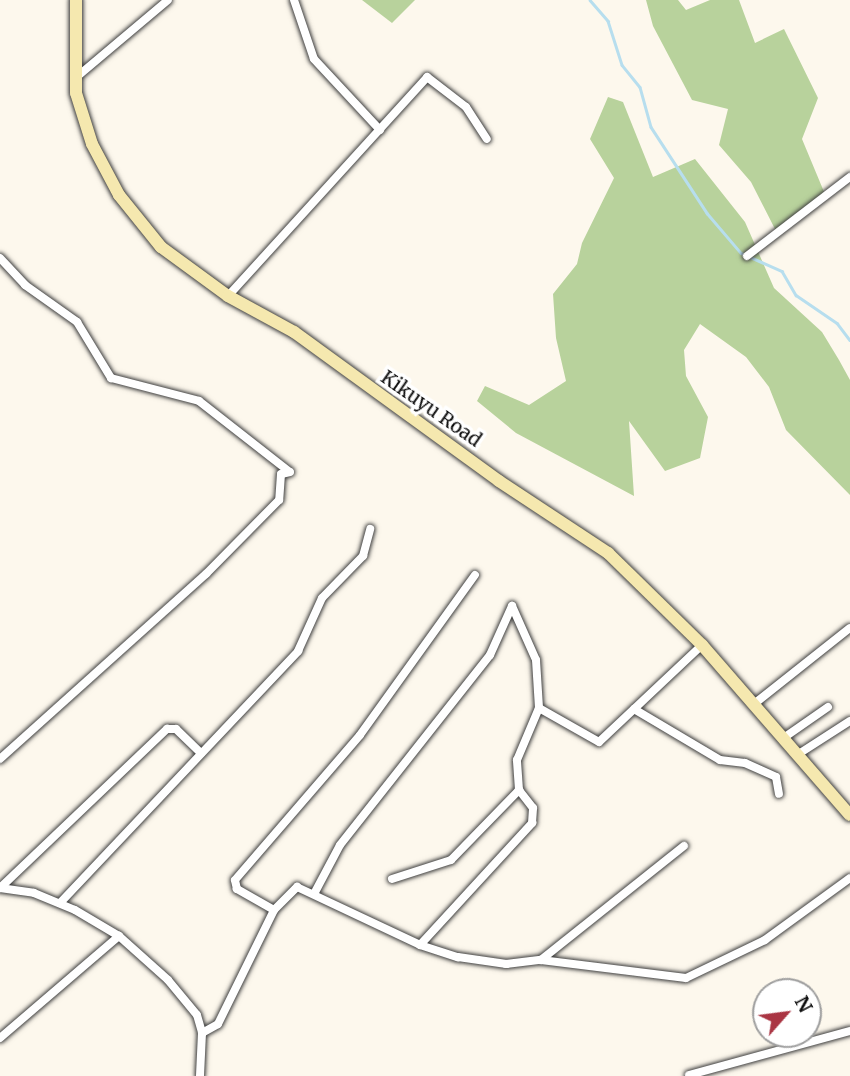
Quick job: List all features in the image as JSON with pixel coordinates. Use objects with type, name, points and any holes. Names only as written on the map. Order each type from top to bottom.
[{"type":"main road","name":"Kikuyu Road","points":[[76,0],[79,75],[76,93],[92,144],[119,195],[161,247],[228,296],[294,332],[499,481],[608,553],[702,645],[782,739],[848,808]]},
{"type":"street","points":[[79,75],[169,0]]},
{"type":"street","points":[[293,0],[314,60],[380,130]]},
{"type":"street","points":[[228,296],[420,84],[432,78],[466,107],[487,139]]},
{"type":"street","points":[[747,256],[850,177]]},
{"type":"street","points":[[0,258],[25,285],[77,322],[111,378],[199,401],[290,472],[281,474],[279,500],[206,574],[0,759]]},
{"type":"street","points":[[60,903],[298,651],[322,597],[363,556],[370,528]]},
{"type":"street","points":[[274,910],[237,888],[235,880],[360,735],[475,575]]},
{"type":"street","points":[[314,894],[340,845],[490,656],[512,606],[536,660],[539,708],[517,760],[519,790],[533,808],[532,823],[420,945]]},
{"type":"street","points":[[754,704],[850,628]]},
{"type":"street","points":[[539,708],[599,742],[702,645]]},
{"type":"street","points":[[782,739],[828,707]]},
{"type":"street","points":[[634,709],[720,761],[745,763],[776,777],[779,794]]},
{"type":"street","points":[[797,755],[850,721]]},
{"type":"street","points":[[0,888],[167,729],[176,729],[201,753]]},
{"type":"street","points":[[392,879],[451,860],[519,790]]},
{"type":"street","points":[[541,960],[684,846]]},
{"type":"street","points":[[202,1033],[218,1024],[274,910],[297,887],[420,945],[506,964],[541,960],[686,978],[765,940],[850,878]]},
{"type":"street","points":[[0,888],[60,903],[120,936],[178,990],[197,1015],[202,1033],[200,1076]]},
{"type":"street","points":[[0,1038],[120,936]]},
{"type":"street","points":[[689,1075],[850,1031]]},
{"type":"green space","points":[[362,0],[415,0],[392,23]]},
{"type":"green space","points":[[646,0],[678,0],[686,10],[710,0],[739,0],[755,43],[784,29],[818,98],[802,139],[827,199],[776,231],[751,182],[719,145],[728,109],[692,100],[653,26]]},
{"type":"green space","points":[[608,97],[623,102],[653,177],[695,159],[745,222],[774,288],[822,332],[850,380],[850,495],[786,430],[769,387],[746,357],[700,324],[684,350],[686,376],[708,417],[700,458],[665,471],[629,421],[634,496],[516,433],[477,401],[485,386],[529,405],[566,381],[556,338],[553,294],[577,264],[582,243],[614,178],[590,139]]},
{"type":"waterway","points":[[590,0],[608,21],[622,65],[640,87],[651,127],[707,213],[741,253],[782,271],[796,295],[837,323],[850,340]]}]
